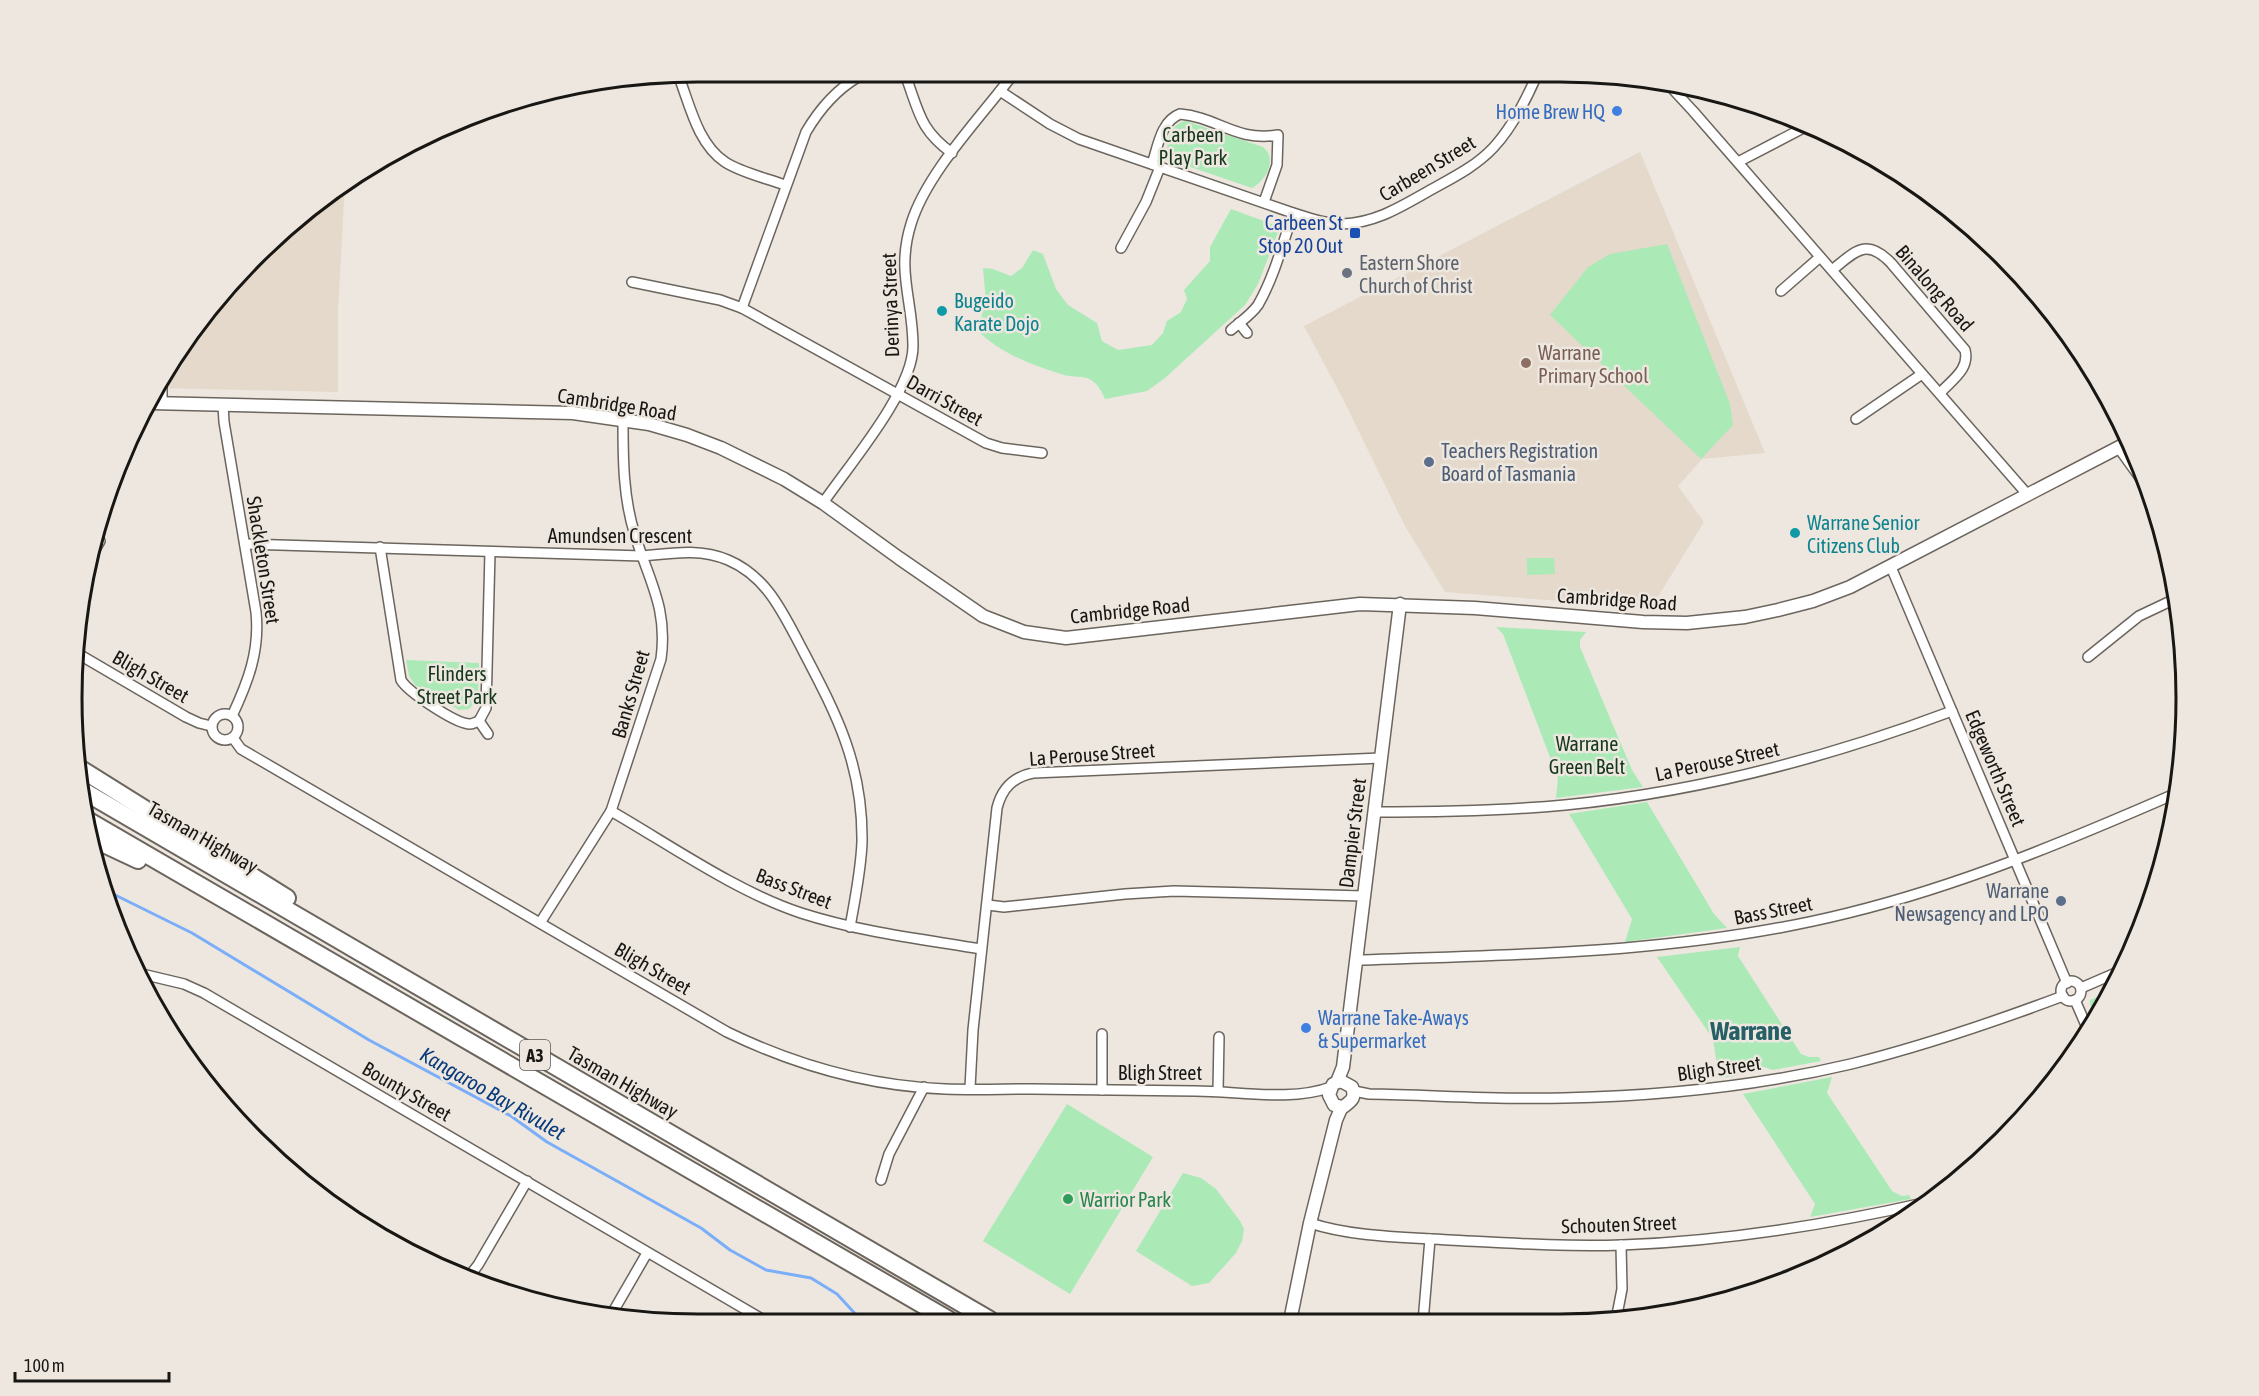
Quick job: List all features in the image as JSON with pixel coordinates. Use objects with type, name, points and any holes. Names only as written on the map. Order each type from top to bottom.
[{"type":"highway","points":[[88,773],[512,1041]]},
{"type":"highway","name":"Tasman Highway","points":[[91,795],[980,1314]]},
{"type":"highway","name":"A3","points":[[96,825],[939,1314]]},
{"type":"highway","points":[[100,842],[261,919]]},
{"type":"main road","name":"Cambridge Road","points":[[158,404],[573,413],[659,427],[721,448],[784,479],[823,502],[898,558],[983,616],[1024,632],[1044,636],[1086,637],[1332,606],[1400,604],[1652,623],[1687,623],[1745,617],[1814,601],[1891,567],[2122,446]]},
{"type":"main road","name":"Dampier Street","points":[[1341,1094],[1400,604]]},
{"type":"main road","points":[[1291,1314],[1310,1223],[1341,1094]]},
{"type":"street","points":[[742,308],[806,132],[832,98],[852,82]]},
{"type":"street","points":[[908,82],[926,129],[952,153]]},
{"type":"street","name":"Derinya Street","points":[[823,502],[897,395],[909,369],[913,348],[904,278],[908,234],[922,197],[952,153],[1007,82]]},
{"type":"street","name":"Carbeen Street","points":[[1000,91],[1064,132],[1293,213],[1341,224],[1377,218],[1404,206],[1467,169],[1492,148],[1521,108],[1534,82]]},
{"type":"street","points":[[681,83],[700,131],[717,155],[735,167],[785,185]]},
{"type":"street","points":[[1676,93],[2027,494]]},
{"type":"street","points":[[1121,248],[1146,202],[1165,127],[1172,118],[1180,114],[1247,136],[1261,138],[1278,135],[1277,165],[1264,202]]},
{"type":"street","points":[[1738,162],[1799,130]]},
{"type":"street","points":[[1231,330],[1258,305],[1275,267],[1293,213]]},
{"type":"street","name":"Binalong Road","points":[[1832,270],[1857,251],[1865,248],[1876,250],[1891,263],[1965,350],[1967,359],[1964,367],[1940,393]]},
{"type":"street","points":[[1781,291],[1820,257]]},
{"type":"street","name":"Darri Street","points":[[633,282],[720,300],[742,308],[986,443],[1002,448],[1042,453]]},
{"type":"street","points":[[1239,323],[1247,333]]},
{"type":"street","points":[[1856,419],[1922,374]]},
{"type":"street","name":"Shackleton Street","points":[[223,405],[256,612],[257,636],[251,673],[232,716]]},
{"type":"street","name":"Banks Street","points":[[540,923],[611,811],[657,675],[662,648],[662,619],[659,601],[635,536],[625,488],[623,420]]},
{"type":"street","name":"Amundsen Crescent","points":[[244,544],[643,556],[690,552],[726,559],[746,570],[764,585],[786,618],[836,712],[847,741],[856,775],[861,808],[862,842],[850,927]]},
{"type":"street","points":[[380,547],[400,675],[404,684],[412,693],[457,720],[470,724],[479,721],[486,708],[490,552]]},
{"type":"street","name":"Edgeworth Street","points":[[1891,567],[2067,983]]},
{"type":"street","points":[[2088,657],[2139,616],[2169,602]]},
{"type":"street","name":"Bligh Street","points":[[84,657],[186,717],[212,726]]},
{"type":"street","name":"La Perouse Street","points":[[1374,812],[1474,811],[1564,805],[1640,795],[1724,780],[1810,758],[1952,711]]},
{"type":"street","points":[[224,714],[232,716],[238,727],[233,738],[224,741],[216,738],[212,726],[217,716],[224,714]]},
{"type":"street","points":[[479,721],[489,734]]},
{"type":"street","name":"Bligh Street","points":[[233,738],[241,748],[727,1032],[783,1057],[841,1074],[924,1087],[1562,1098],[1649,1094],[1733,1085],[1820,1070],[1888,1054],[1974,1028],[2063,996]]},
{"type":"street","name":"La Perouse Street","points":[[970,1088],[981,949],[988,905],[998,801],[1006,786],[1024,775],[1381,758]]},
{"type":"street","name":"Bass Street","points":[[1356,960],[1628,948],[1727,937],[1813,921],[1894,901],[2016,861],[2168,798]]},
{"type":"street","name":"Bass Street","points":[[611,811],[738,885],[769,901],[801,913],[850,927],[981,949]]},
{"type":"street","points":[[988,905],[1004,907],[1174,891],[1364,896]]},
{"type":"street","points":[[2080,988],[2110,975]]},
{"type":"street","name":"Bounty Street","points":[[149,976],[183,984],[204,993],[753,1314]]},
{"type":"street","points":[[2075,982],[2080,988],[2081,994],[2075,1000],[2070,1001],[2063,996],[2062,987],[2067,983],[2075,982]]},
{"type":"street","points":[[2075,1000],[2084,1022]]},
{"type":"street","name":"Bligh Street","points":[[1102,1034],[1102,1090]]},
{"type":"street","name":"Bligh Street","points":[[1218,1091],[1219,1037]]},
{"type":"street","points":[[881,1180],[889,1154],[924,1087]]},
{"type":"street","points":[[473,1271],[527,1181]]},
{"type":"street","name":"Schouten Street","points":[[1310,1223],[1330,1230],[1430,1239],[1521,1244],[1621,1245],[1714,1238],[1809,1226],[1909,1206]]},
{"type":"street","points":[[1424,1314],[1430,1239]]},
{"type":"street","points":[[1618,1310],[1622,1289],[1621,1245]]},
{"type":"street","points":[[615,1308],[647,1253]]},
{"type":"shaded area","name":"Warrane Primary School","points":[[1640,152],[1765,453],[1702,459],[1678,486],[1704,522],[1651,608],[1445,592],[1405,526],[1343,399],[1304,326]]},
{"type":"shaded area","points":[[344,194],[338,309],[338,392],[166,388],[186,356],[235,292],[292,235]]},
{"type":"green space","name":"Carbeen Play Park","points":[[1186,121],[1263,147],[1270,157],[1266,175],[1252,188],[1170,160],[1167,148],[1169,136],[1176,126]]},
{"type":"green space","points":[[1231,209],[1280,227],[1258,284],[1245,305],[1165,378],[1147,391],[1105,399],[1098,386],[1088,378],[1064,375],[1029,363],[996,346],[977,330],[986,302],[983,268],[1011,276],[1022,268],[1033,250],[1043,254],[1056,289],[1068,305],[1097,323],[1102,341],[1118,350],[1152,345],[1163,333],[1167,321],[1181,312],[1187,299],[1184,290],[1210,261],[1210,247]]},
{"type":"green space","points":[[1667,244],[1730,404],[1733,425],[1701,459],[1550,315],[1588,267],[1610,254]]},
{"type":"green space","points":[[1527,558],[1554,558],[1555,574],[1527,575]]},
{"type":"green space","name":"Warrane Green Belt","points":[[1496,627],[1586,632],[1580,640],[1580,647],[1632,770],[1643,787],[1556,798],[1558,778],[1503,634]]},
{"type":"green space","name":"Flinders Street Park","points":[[406,660],[479,663],[478,699],[469,709],[459,710],[415,685],[409,676]]},
{"type":"green space","name":"Warrane Green Belt","points":[[1647,802],[1714,914],[1727,928],[1625,942],[1632,919],[1569,814]]},
{"type":"green space","points":[[1740,947],[1738,956],[1801,1054],[1819,1057],[1821,1061],[1773,1070],[1764,1067],[1743,1071],[1736,1076],[1719,1078],[1713,1039],[1657,957]]},
{"type":"green space","points":[[2099,996],[2092,1009],[2090,1000]]},
{"type":"green space","points":[[1832,1077],[1827,1093],[1892,1191],[1902,1196],[1909,1195],[1911,1199],[1810,1217],[1815,1204],[1743,1094]]},
{"type":"green space","name":"Warrior Park","points":[[1067,1104],[1153,1157],[1070,1294],[983,1241]]},
{"type":"green space","points":[[1183,1173],[1201,1178],[1216,1189],[1244,1229],[1242,1241],[1236,1253],[1209,1283],[1192,1286],[1136,1251]]},
{"type":"waterway","name":"Kangaroo Bay Rivulet","points":[[115,895],[192,933],[369,1040],[511,1116],[547,1142],[701,1228],[730,1250],[766,1270],[811,1278],[837,1294],[855,1314]]},
{"type":"place","name":"Home Brew HQ","points":[[1617,111]]},
{"type":"place","name":"Carbeen St Stop 20 Out","points":[[1355,233]]},
{"type":"place","name":"Eastern Shore Church of Christ","points":[[1347,273]]},
{"type":"place","name":"Bugeido Karate Dojo","points":[[942,311]]},
{"type":"place","name":"Warrane Primary School","points":[[1526,363]]},
{"type":"place","name":"Teachers Registration Board of Tasmania","points":[[1429,462]]},
{"type":"place","name":"Warrane Senior Citizens Club","points":[[1795,533]]},
{"type":"place","name":"Warrane Newsagency and LPO","points":[[2061,901]]},
{"type":"place","name":"Warrane Take-Aways & Supermarket","points":[[1306,1028]]},
{"type":"place","name":"Warrior Park","points":[[1068,1199]]},
{"type":"district","name":"Warrane","points":[[1751,1031]]}]
